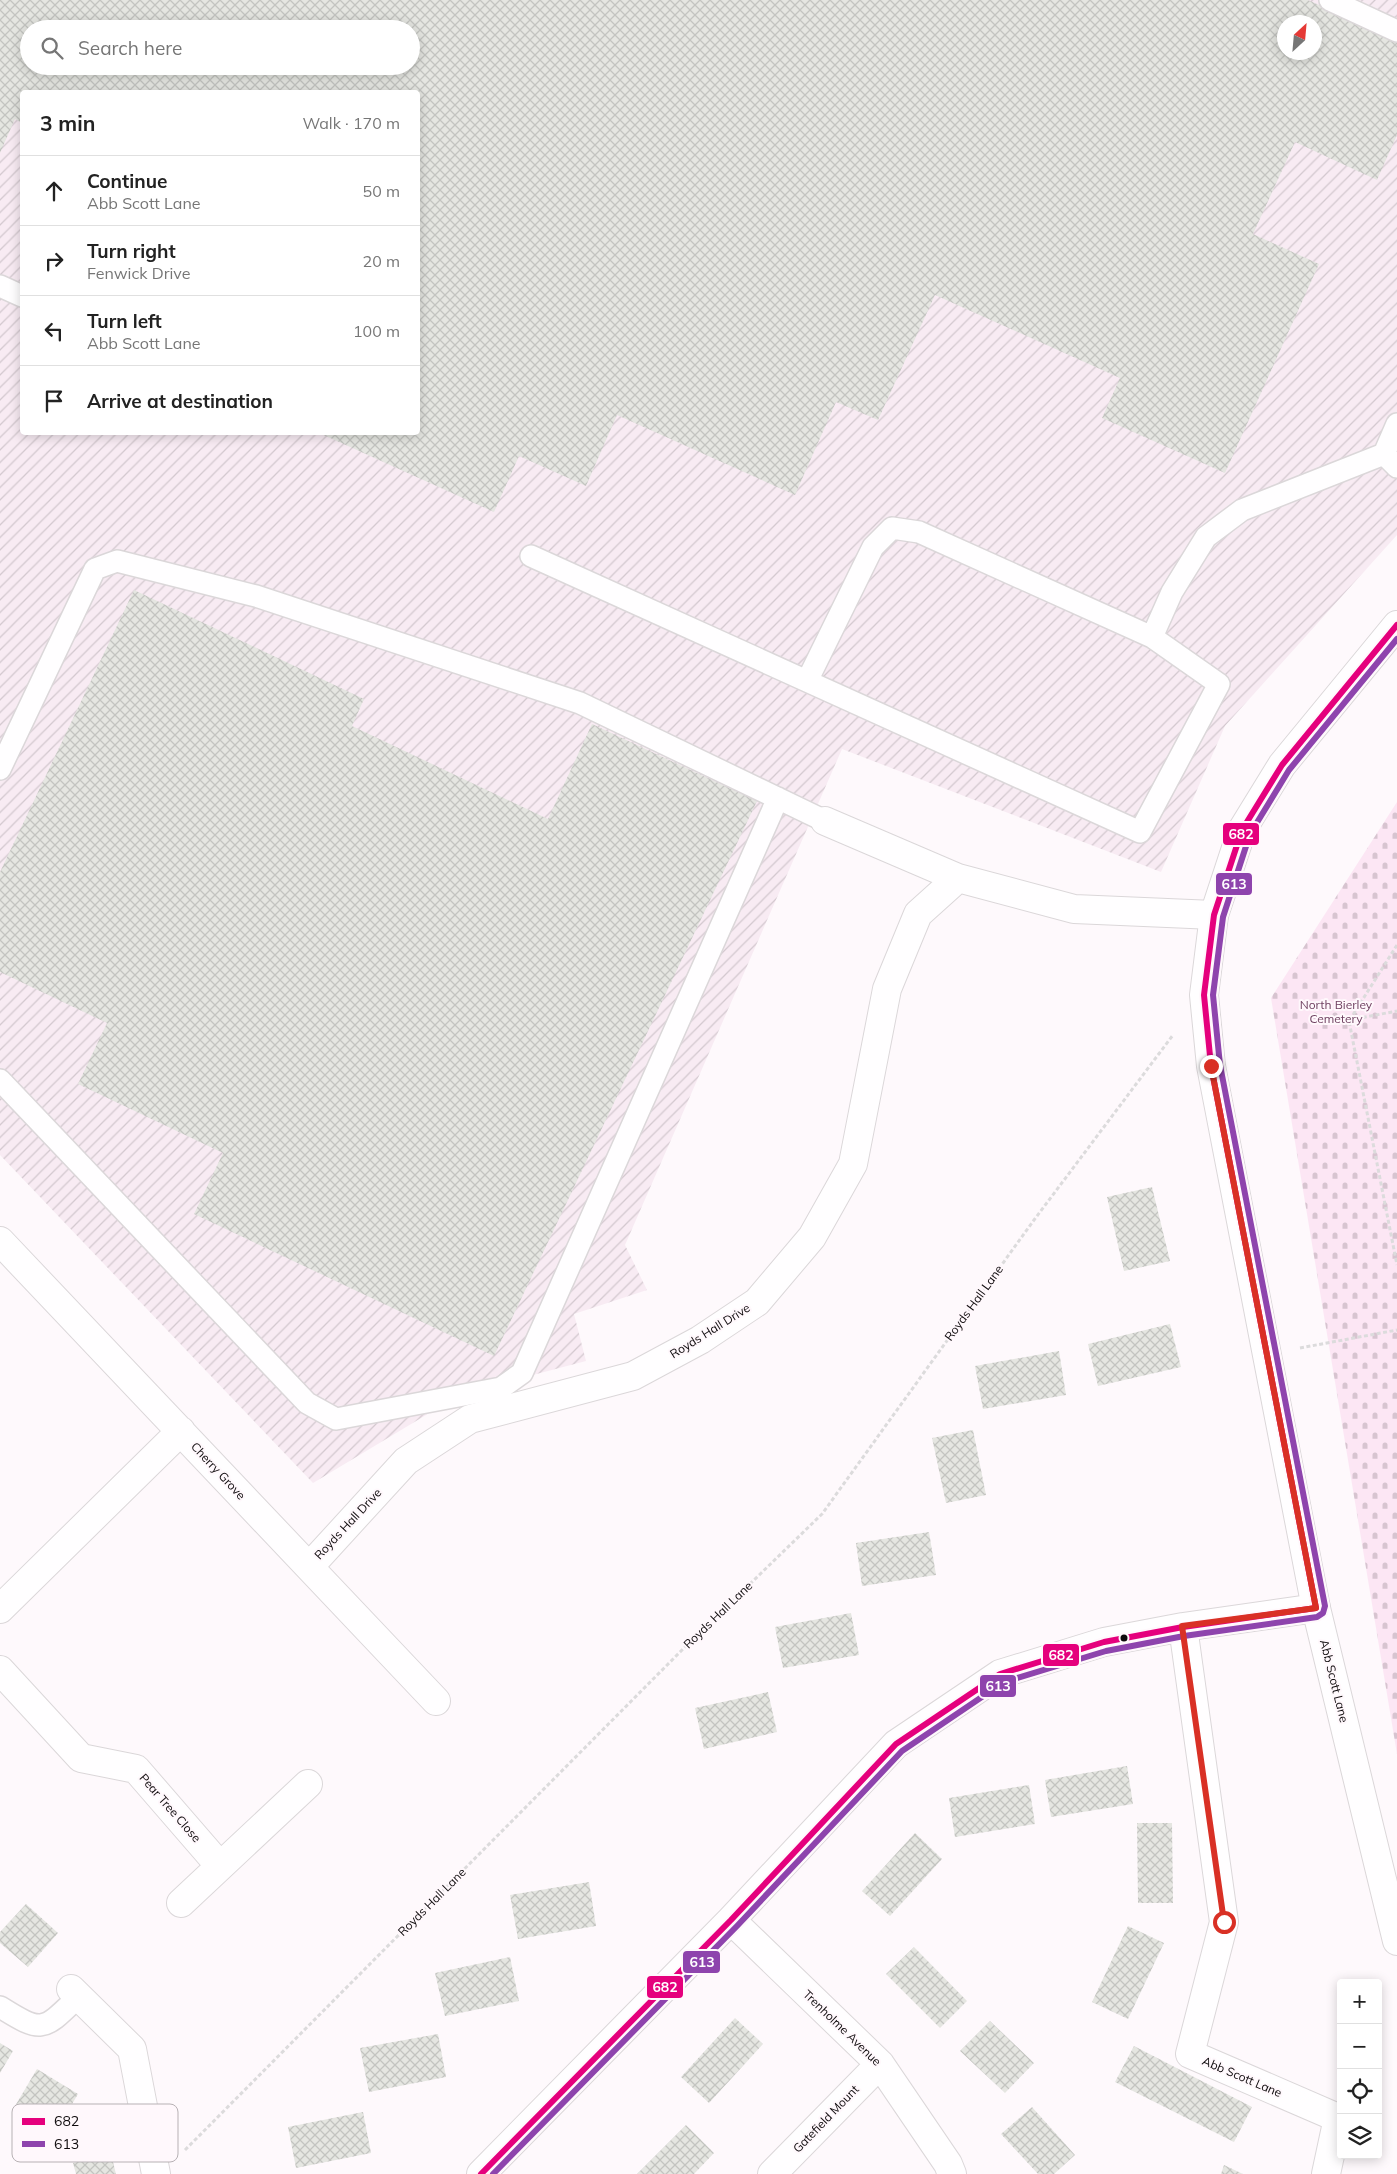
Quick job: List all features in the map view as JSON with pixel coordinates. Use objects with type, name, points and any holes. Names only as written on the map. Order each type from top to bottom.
[{"type":"street","points":[[1204,995],[1214,915],[1242,830],[1282,764],[1397,626]]},
{"type":"street","points":[[825,821],[958,878],[1074,909],[1214,915]]},
{"type":"street","name":"Royds Hall Drive","points":[[309,1567],[406,1461],[470,1419],[633,1376],[700,1340],[757,1302],[812,1237],[853,1164],[887,988],[918,914],[958,878]]},
{"type":"street","name":"Abb Scott Lane","points":[[1204,995],[1211,1066],[1316,1608],[1397,1941]]},
{"type":"street","name":"Cherry Grove","points":[[0,1241],[436,1700]]},
{"type":"street","points":[[0,1609],[181,1431]]},
{"type":"street","points":[[481,2174],[731,1920],[896,1744],[1000,1674],[1104,1642],[1182,1626],[1316,1608]]},
{"type":"street","name":"Abb Scott Lane","points":[[1182,1626],[1224,1922],[1190,2054],[1338,2118],[1326,2174]]},
{"type":"street","name":"Pear Tree Close","points":[[0,1670],[81,1758],[136,1769],[220,1866]]},
{"type":"street","points":[[181,1903],[308,1784]]},
{"type":"street","name":"Trenholme Avenue","points":[[731,1920],[880,2064],[948,2164],[952,2174]]},
{"type":"street","points":[[75,1993],[132,2049],[143,2104]]},
{"type":"street","name":"Gatefield Mount","points":[[772,2174],[880,2064]]},
{"type":"lane","points":[[1330,0],[1397,32]]},
{"type":"lane","points":[[0,286],[20,295]]},
{"type":"lane","points":[[1152,637],[1172,592],[1206,537],[1242,510],[1390,461],[1397,424]]},
{"type":"lane","points":[[531,556],[1140,832],[1219,684],[1152,637],[919,532],[892,528],[873,547],[807,681]]},
{"type":"lane","points":[[0,770],[95,569],[117,561],[256,596],[580,703],[825,821]]},
{"type":"lane","points":[[0,1080],[307,1403],[336,1419],[501,1388],[522,1373],[778,798]]},
{"type":"lane","points":[[0,2007],[26,2023],[39,2026],[52,2022],[75,1993]]},
{"type":"path","points":[[1397,945],[1349,1020],[1397,1265]]},
{"type":"path","name":"Royds Hall Lane","points":[[182,2153],[686,1646],[822,1514],[1034,1220],[1204,995]]},
{"type":"path","points":[[1349,1020],[1397,1011]]},
{"type":"path","points":[[1267,1354],[1397,1330]]},
{"type":"shaded area","points":[[0,0],[1397,0],[1397,535],[1225,726],[1161,872],[842,749],[625,1245],[647,1290],[574,1314],[586,1361],[461,1394],[313,1483],[0,1155]]},
{"type":"green space","name":"North Bierley Cemetery","points":[[1397,802],[1397,1754],[1271,998]]},
{"type":"building","points":[[0,0],[1308,0],[1397,40],[1397,135],[1377,180],[1295,142],[1253,234],[1319,264],[1225,473],[1102,418],[1120,378],[935,295],[878,420],[836,402],[795,495],[617,415],[586,486],[519,456],[494,512],[324,435],[420,435],[420,90],[20,90],[20,122],[15,119],[0,153]]},
{"type":"building","points":[[134,590],[364,699],[352,726],[548,819],[592,724],[757,801],[494,1356],[194,1214],[223,1153],[78,1084],[107,1023],[0,972],[0,872]]},
{"type":"building","points":[[1152,1187],[1170,1261],[1124,1271],[1107,1197]]},
{"type":"building","points":[[1170,1324],[1181,1367],[1098,1386],[1088,1344]]},
{"type":"building","points":[[1059,1351],[1066,1395],[983,1409],[975,1366]]},
{"type":"building","points":[[973,1430],[986,1495],[946,1503],[932,1438]]},
{"type":"building","points":[[929,1532],[936,1575],[862,1586],[856,1543]]},
{"type":"building","points":[[851,1613],[859,1655],[783,1668],[775,1627]]},
{"type":"building","points":[[768,1692],[777,1732],[704,1749],[695,1708]]},
{"type":"building","points":[[1127,1766],[1133,1804],[1051,1817],[1045,1780]]},
{"type":"building","points":[[1029,1785],[1035,1824],[955,1837],[949,1798]]},
{"type":"building","points":[[1137,1823],[1172,1823],[1173,1903],[1138,1903]]},
{"type":"building","points":[[915,1833],[942,1859],[890,1916],[862,1891]]},
{"type":"building","points":[[589,1882],[596,1926],[518,1939],[510,1895]]},
{"type":"building","points":[[26,1904],[58,1933],[28,1967],[0,1943],[0,1932]]},
{"type":"building","points":[[1128,1926],[1164,1943],[1128,2019],[1092,2002]]},
{"type":"building","points":[[914,1947],[967,2001],[940,2028],[886,1974]]},
{"type":"building","points":[[510,1957],[519,2001],[445,2016],[435,1973]]},
{"type":"building","points":[[735,2018],[763,2044],[709,2103],[681,2077]]},
{"type":"building","points":[[990,2021],[1034,2063],[1005,2093],[960,2051]]},
{"type":"building","points":[[438,2034],[446,2077],[369,2092],[360,2048]]},
{"type":"building","points":[[0,2043],[13,2051],[0,2073]]},
{"type":"building","points":[[1134,2046],[1252,2107],[1234,2142],[1115,2082]]},
{"type":"building","points":[[37,2069],[78,2094],[72,2104],[16,2104]]},
{"type":"building","points":[[1032,2107],[1075,2155],[1054,2174],[1038,2174],[1001,2134]]},
{"type":"building","points":[[363,2112],[371,2153],[296,2168],[288,2127]]},
{"type":"building","points":[[686,2125],[714,2153],[694,2174],[637,2174]]},
{"type":"building","points":[[113,2162],[116,2174],[76,2174],[73,2163]]},
{"type":"building","points":[[1224,2165],[1243,2174],[1221,2174]]},
{"type":"transit line","name":"682","points":[[481,2174],[731,1920],[896,1744],[1000,1674],[1104,1642],[1183,1627],[1316,1608],[1211,1066],[1204,995],[1214,915],[1242,830],[1282,765],[1397,625]]},
{"type":"transit line","name":"613","points":[[493,2174],[737,1926],[902,1751],[1004,1682],[1106,1651],[1184,1636],[1317,1617],[1323,1613],[1325,1606],[1220,1065],[1213,995],[1223,917],[1250,834],[1289,770],[1397,639]]},
{"type":"route","points":[[1211,1066],[1316,1608],[1182,1626],[1224,1922]]}]
